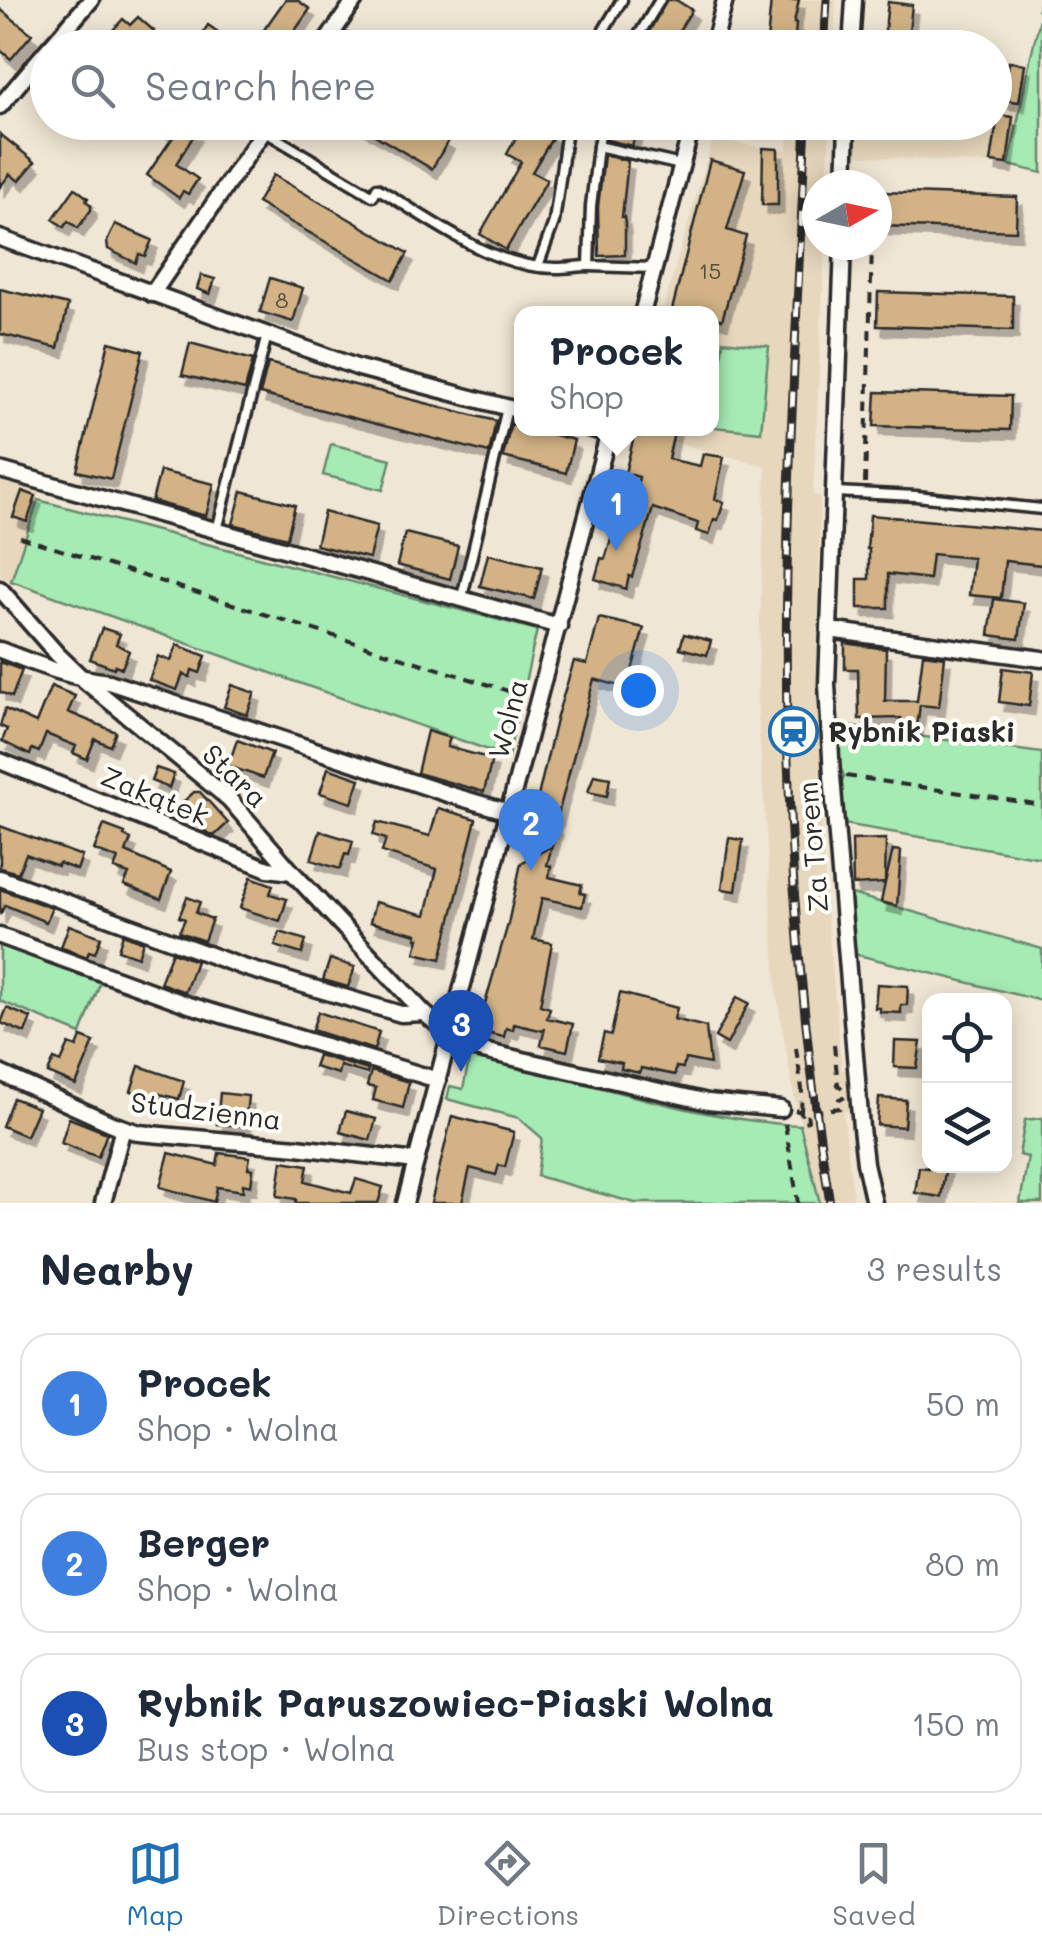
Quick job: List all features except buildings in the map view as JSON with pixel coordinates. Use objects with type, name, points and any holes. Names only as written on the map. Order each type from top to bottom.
[{"type":"street","points":[[64,30],[91,0]]},
{"type":"street","points":[[334,30],[355,0]]},
{"type":"street","points":[[718,30],[725,0]]},
{"type":"street","points":[[852,30],[854,0]]},
{"type":"street","points":[[0,106],[30,70]]},
{"type":"street","points":[[152,294],[258,140]]},
{"type":"street","points":[[644,306],[687,140]]},
{"type":"street","points":[[845,170],[846,140]]},
{"type":"street","points":[[0,238],[359,368],[514,410]]},
{"type":"street","name":"Za Torem","points":[[843,260],[827,684],[861,1128],[874,1203]]},
{"type":"street","name":"Wolna","points":[[405,1203],[609,436]]},
{"type":"street","points":[[0,470],[559,626]]},
{"type":"street","name":"Stara","points":[[0,589],[84,680],[229,799],[292,872],[449,1038]]},
{"type":"street","points":[[829,630],[1042,659]]},
{"type":"street","points":[[0,650],[57,672],[109,682],[509,812]]},
{"type":"street","name":"Zakątek","points":[[0,761],[268,870],[292,872]]},
{"type":"street","name":"Stara","points":[[0,878],[243,967],[401,1014],[424,1013]]},
{"type":"street","points":[[0,936],[189,1004],[438,1080]]},
{"type":"street","points":[[449,1038],[708,1102],[781,1109]]},
{"type":"street","name":"Studzienna","points":[[0,1073],[123,1128],[155,1136],[416,1161]]},
{"type":"street","points":[[103,1203],[123,1128]]},
{"type":"lane","points":[[604,30],[622,0]]},
{"type":"lane","points":[[641,30],[660,0]]},
{"type":"lane","points":[[287,140],[373,196],[378,188],[472,246],[515,262],[554,268],[654,268]]},
{"type":"lane","points":[[538,266],[554,222],[565,140]]},
{"type":"lane","points":[[589,266],[600,140]]},
{"type":"lane","points":[[598,146],[681,165]]},
{"type":"lane","points":[[217,530],[266,336]]},
{"type":"lane","points":[[462,597],[514,410]]},
{"type":"lane","points":[[836,492],[1042,509]]},
{"type":"path","points":[[865,492],[872,260]]},
{"type":"path","points":[[20,537],[521,695]]},
{"type":"path","points":[[832,776],[1042,805]]},
{"type":"path","points":[[796,1048],[801,1112],[803,1122],[808,1122],[807,1112],[840,1108],[839,1099],[843,1098],[845,1107],[850,1107],[848,1088],[838,1085],[834,1045]]},
{"type":"path","points":[[798,1203],[781,1109],[801,1112]]},
{"type":"shaded area","points":[[799,0],[836,0],[835,30],[797,30]]},
{"type":"shaded area","points":[[1012,60],[1029,64],[1009,165],[855,155],[855,140],[1012,140]]},
{"type":"shaded area","points":[[712,140],[787,150],[788,140],[829,140],[828,170],[802,170],[802,260],[824,260],[813,495],[820,496],[817,689],[825,894],[842,1070],[848,1070],[852,1110],[843,1112],[854,1203],[820,1203],[794,1096],[777,996],[757,700],[766,466],[651,436],[719,436],[719,306],[664,306]]},
{"type":"shaded area","points":[[0,478],[40,492],[11,581],[0,575]]},
{"type":"green space","points":[[1042,10],[1042,173],[1009,165]]},
{"type":"green space","points":[[723,341],[769,346],[761,432],[719,428]]},
{"type":"green space","points":[[331,444],[391,459],[383,490],[323,475]]},
{"type":"green space","points":[[38,500],[537,630],[508,757],[11,581]]},
{"type":"green space","points":[[838,725],[1042,753],[1042,858],[844,824]]},
{"type":"green space","points":[[848,893],[1042,949],[1042,1001],[1012,993],[854,954]]},
{"type":"green space","points":[[0,943],[102,978],[81,1034],[0,1001]]},
{"type":"green space","points":[[470,1056],[676,1107],[800,1125],[820,1203],[635,1203],[537,1176],[542,1138],[519,1118],[447,1099],[450,1086],[463,1089]]},
{"type":"green space","points":[[1042,1118],[1042,1203],[1020,1203],[1028,1157],[1019,1155],[1025,1120]]},
{"type":"railway","points":[[825,30],[827,0]]},
{"type":"railway","points":[[805,140],[789,496],[787,721],[800,963],[830,1203]]},
{"type":"place","name":"Procek","points":[[616,551]]},
{"type":"place","name":"Rybnik Piaski","points":[[793,732]]},
{"type":"place","name":"Berger","points":[[531,871]]},
{"type":"place","name":"Rybnik Paruszowiec-Piaski Wolna","points":[[461,1072]]}]
